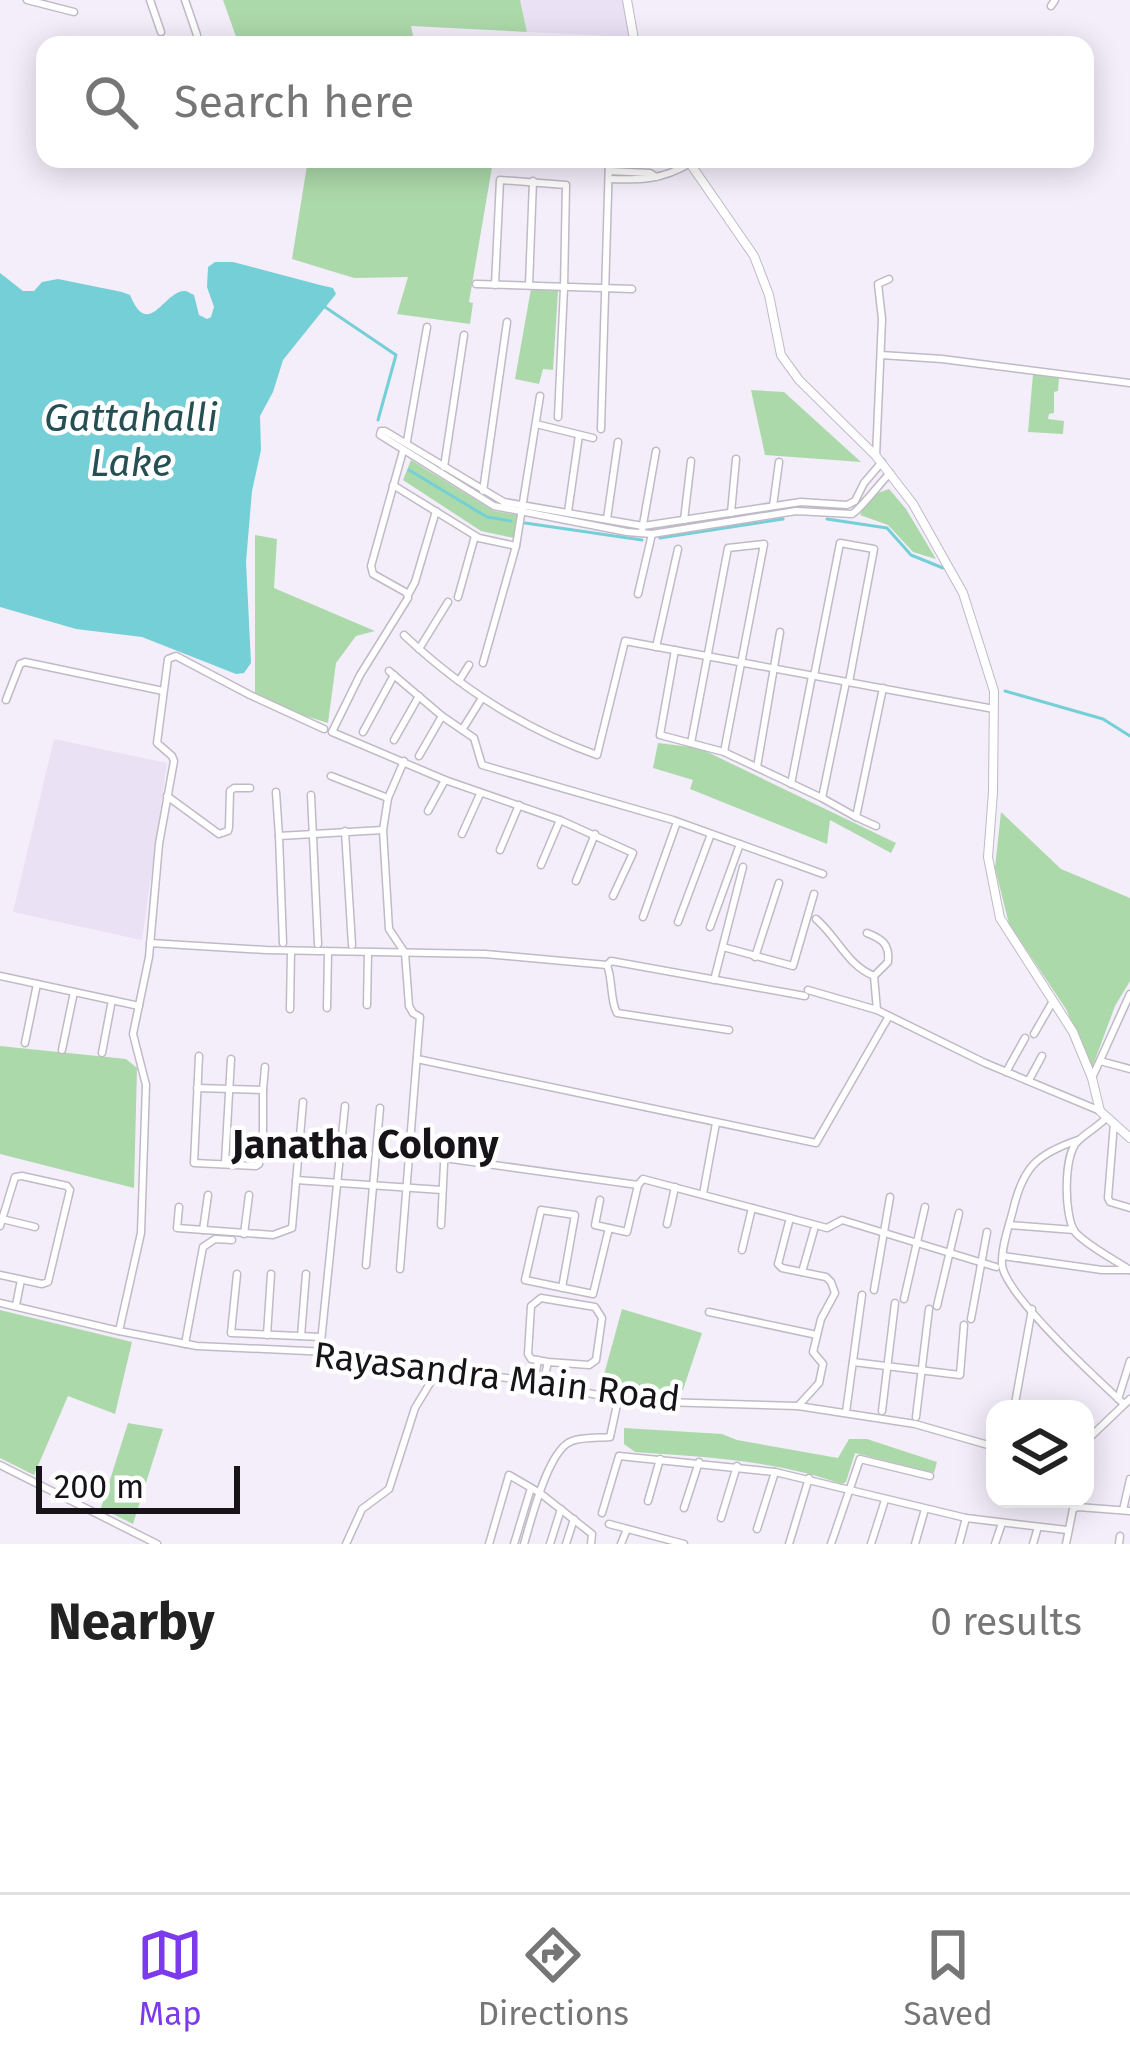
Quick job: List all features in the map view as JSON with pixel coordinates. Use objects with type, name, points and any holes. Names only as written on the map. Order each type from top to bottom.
[{"type":"main road","points":[[627,0],[633,36]]},
{"type":"main road","points":[[693,168],[754,256],[769,296],[781,355],[799,380],[879,459],[914,504],[963,592],[994,691],[988,857],[1000,918],[1073,1032],[1114,1121],[1130,1138]]},
{"type":"street","points":[[32,0],[74,12]]},
{"type":"street","points":[[150,0],[161,32]]},
{"type":"street","points":[[185,0],[197,35]]},
{"type":"street","points":[[601,429],[609,168]]},
{"type":"street","points":[[609,175],[650,173],[656,177],[680,168]]},
{"type":"street","points":[[495,285],[499,182],[502,178],[562,184],[567,188],[558,417]]},
{"type":"street","points":[[529,286],[532,181]]},
{"type":"street","points":[[405,447],[523,509],[642,530],[801,502],[852,504],[879,459],[882,320],[878,284],[889,279]]},
{"type":"street","points":[[476,284],[632,289]]},
{"type":"street","points":[[483,490],[507,322]]},
{"type":"street","points":[[408,595],[373,574],[371,566],[405,447],[427,327]]},
{"type":"street","points":[[444,467],[464,335]]},
{"type":"street","points":[[881,355],[942,358],[1130,383]]},
{"type":"street","points":[[483,663],[516,546],[540,395]]},
{"type":"street","points":[[536,424],[593,438]]},
{"type":"street","points":[[568,512],[579,435]]},
{"type":"street","points":[[607,519],[618,442]]},
{"type":"street","points":[[405,447],[494,506],[568,512],[652,534],[796,511],[852,514],[890,473]]},
{"type":"street","points":[[642,530],[656,451]]},
{"type":"street","points":[[730,513],[736,459]]},
{"type":"street","points":[[683,520],[691,461]]},
{"type":"street","points":[[772,506],[778,462]]},
{"type":"street","points":[[394,485],[475,536],[516,546]]},
{"type":"street","points":[[436,511],[416,582],[332,732],[445,780],[596,834],[633,853],[613,896]]},
{"type":"street","points":[[638,594],[652,534]]},
{"type":"street","points":[[458,596],[475,536]]},
{"type":"street","points":[[791,784],[840,543],[874,549],[821,798]]},
{"type":"street","points":[[691,742],[728,548],[764,544],[724,752]]},
{"type":"street","points":[[656,647],[677,549]]},
{"type":"street","points":[[419,649],[448,602]]},
{"type":"street","points":[[757,767],[780,632]]},
{"type":"street","points":[[404,635],[482,698],[536,730],[597,755],[626,641],[994,709]]},
{"type":"street","points":[[675,650],[660,735],[724,752],[876,826]]},
{"type":"street","points":[[118,1331],[140,1233],[146,1084],[134,1042],[172,756],[159,747],[157,739],[168,659],[176,656],[324,729]]},
{"type":"street","points":[[6,700],[25,662],[163,692]]},
{"type":"street","points":[[459,681],[469,665]]},
{"type":"street","points":[[364,732],[392,673],[474,738],[482,765],[677,821],[823,874]]},
{"type":"street","points":[[856,817],[883,688]]},
{"type":"street","points":[[394,740],[419,696]]},
{"type":"street","points":[[462,730],[482,698]]},
{"type":"street","points":[[419,756],[442,716]]},
{"type":"street","points":[[400,1269],[420,1017],[409,1006],[405,953],[389,928],[383,830],[388,798],[404,761]]},
{"type":"street","points":[[331,776],[388,798]]},
{"type":"street","points":[[428,812],[445,780]]},
{"type":"street","points":[[167,796],[219,834],[229,827],[230,791],[250,788]]},
{"type":"street","points":[[276,791],[283,943]]},
{"type":"street","points":[[462,834],[481,792]]},
{"type":"street","points":[[311,795],[318,944]]},
{"type":"street","points":[[500,850],[519,806]]},
{"type":"street","points":[[541,865],[560,820]]},
{"type":"street","points":[[643,917],[677,821]]},
{"type":"street","points":[[279,836],[383,830]]},
{"type":"street","points":[[346,831],[352,945]]},
{"type":"street","points":[[576,880],[596,834]]},
{"type":"street","points":[[678,922],[711,834]]},
{"type":"street","points":[[710,927],[740,844]]},
{"type":"street","points":[[714,980],[743,868]]},
{"type":"street","points":[[755,957],[778,883]]},
{"type":"street","points":[[723,947],[793,966],[814,894]]},
{"type":"street","points":[[816,919],[858,969],[874,976]]},
{"type":"street","points":[[867,934],[880,938],[887,947],[888,962],[874,976]]},
{"type":"street","points":[[150,943],[485,954],[607,965],[614,961],[807,993],[877,1010],[1114,1121]]},
{"type":"street","points":[[290,1009],[291,951]]},
{"type":"street","points":[[327,1008],[328,952]]},
{"type":"street","points":[[368,952],[368,1005]]},
{"type":"street","points":[[607,965],[617,1013],[729,1030]]},
{"type":"street","points":[[0,976],[139,1006]]},
{"type":"street","points":[[874,976],[877,1010]]},
{"type":"street","points":[[25,1043],[37,984]]},
{"type":"street","points":[[62,1050],[74,992]]},
{"type":"street","points":[[1092,1078],[1130,994]]},
{"type":"street","points":[[102,1053],[112,1000]]},
{"type":"street","points":[[1006,1072],[1053,1000]]},
{"type":"street","points":[[417,1059],[816,1143],[889,1016]]},
{"type":"street","points":[[199,1056],[194,1163],[259,1164],[265,1066]]},
{"type":"street","points":[[1028,1081],[1042,1057]]},
{"type":"street","points":[[225,1165],[231,1059]]},
{"type":"street","points":[[1100,1061],[1130,1069]]},
{"type":"street","points":[[197,1088],[262,1090]]},
{"type":"street","points":[[179,1207],[177,1228],[273,1234],[292,1228],[303,1102]]},
{"type":"street","points":[[320,1352],[345,1106]]},
{"type":"street","points":[[366,1265],[380,1108]]},
{"type":"street","points":[[1114,1121],[1036,1160],[1024,1175],[1003,1256],[1006,1278],[1032,1310],[1074,1358],[1124,1401]]},
{"type":"street","points":[[1114,1121],[1108,1198],[1130,1208]]},
{"type":"street","points":[[703,1195],[716,1123]]},
{"type":"street","points":[[263,1137],[299,1140]]},
{"type":"street","points":[[1074,1231],[1066,1169],[1078,1140]]},
{"type":"street","points":[[441,1225],[445,1144]]},
{"type":"street","points":[[444,1159],[638,1185]]},
{"type":"street","points":[[0,1275],[42,1284],[50,1277],[70,1190],[15,1177],[1,1222],[35,1227]]},
{"type":"street","points":[[600,1200],[595,1225],[627,1232],[638,1185],[644,1179],[827,1228],[842,1220],[996,1267]]},
{"type":"street","points":[[296,1180],[442,1190]]},
{"type":"street","points":[[667,1224],[675,1187]]},
{"type":"street","points":[[203,1230],[208,1195]]},
{"type":"street","points":[[244,1234],[249,1195]]},
{"type":"street","points":[[874,1290],[890,1197]]},
{"type":"street","points":[[904,1298],[925,1207]]},
{"type":"street","points":[[742,1250],[752,1208]]},
{"type":"street","points":[[562,1288],[575,1215],[541,1210],[525,1280],[562,1288],[593,1294],[609,1228]]},
{"type":"street","points":[[916,1417],[933,1307],[959,1213]]},
{"type":"street","points":[[790,1218],[778,1264],[826,1277],[835,1293],[821,1319],[813,1352],[823,1364],[819,1383],[798,1406]]},
{"type":"street","points":[[1009,1225],[1074,1231],[1130,1270]]},
{"type":"street","points":[[802,1272],[814,1231]]},
{"type":"street","points":[[853,1362],[960,1375],[987,1232]]},
{"type":"street","points":[[185,1344],[202,1247],[210,1240],[232,1240]]},
{"type":"street","points":[[1003,1256],[1130,1270]]},
{"type":"street","points":[[236,1274],[231,1333],[322,1337]]},
{"type":"street","points":[[267,1335],[271,1274]]},
{"type":"street","points":[[301,1336],[306,1274]]},
{"type":"street","points":[[16,1306],[21,1280]]},
{"type":"street","points":[[846,1412],[862,1295]]},
{"type":"street","points":[[535,1301],[596,1307],[602,1318],[596,1360],[589,1365],[543,1361],[528,1354],[535,1301]]},
{"type":"street","name":"Rayasandra Main Road","points":[[0,1303],[185,1344],[320,1352],[539,1383],[618,1400],[846,1412],[915,1424],[986,1444]]},
{"type":"street","points":[[882,1411],[895,1303]]},
{"type":"street","points":[[1016,1400],[1032,1310]]},
{"type":"street","points":[[709,1312],[817,1336]]},
{"type":"street","points":[[1094,1433],[1124,1401],[1130,1360]]},
{"type":"street","points":[[539,1383],[543,1361]]},
{"type":"street","points":[[346,1544],[362,1509],[389,1489],[415,1408],[438,1370]]},
{"type":"street","points":[[602,1513],[619,1456],[610,1437],[618,1400]]},
{"type":"street","points":[[524,1544],[549,1471],[568,1442],[610,1437]]},
{"type":"street","points":[[619,1456],[775,1472],[925,1510],[1067,1530]]},
{"type":"street","points":[[648,1501],[660,1459]]},
{"type":"street","points":[[831,1544],[860,1459],[930,1476]]},
{"type":"street","points":[[684,1508],[699,1462]]},
{"type":"street","points":[[0,1465],[157,1544]]},
{"type":"street","points":[[721,1518],[737,1466]]},
{"type":"street","points":[[757,1529],[775,1472]]},
{"type":"street","points":[[490,1544],[509,1475],[592,1534],[591,1544]]},
{"type":"street","points":[[789,1544],[809,1478]]},
{"type":"street","points":[[1066,1544],[1071,1512],[1078,1507],[1127,1511],[1130,1478]]},
{"type":"street","points":[[514,1544],[531,1488]]},
{"type":"street","points":[[871,1544],[885,1500]]},
{"type":"street","points":[[550,1544],[561,1509]]},
{"type":"street","points":[[915,1544],[925,1510]]},
{"type":"street","points":[[958,1544],[966,1518]]},
{"type":"street","points":[[566,1544],[574,1519]]},
{"type":"street","points":[[995,1544],[1002,1523]]},
{"type":"street","points":[[609,1524],[676,1543]]},
{"type":"street","points":[[1034,1544],[1039,1527]]},
{"type":"street","points":[[621,1544],[626,1529]]},
{"type":"shaded area","points":[[520,0],[623,0],[630,36],[609,36],[527,32]]},
{"type":"shaded area","points":[[54,739],[167,763],[142,940],[13,912]]},
{"type":"green space","points":[[223,0],[520,0],[527,32],[411,26],[413,36],[236,36]]},
{"type":"green space","points":[[307,168],[492,168],[469,302],[473,303],[470,324],[397,314],[408,277],[354,278],[292,259]]},
{"type":"green space","points":[[531,289],[558,291],[553,370],[543,369],[539,384],[515,379]]},
{"type":"green space","points":[[1033,374],[1059,377],[1054,413],[1048,419],[1064,421],[1063,434],[1028,432]]},
{"type":"green space","points":[[751,390],[784,392],[861,462],[765,455]]},
{"type":"green space","points":[[411,460],[494,511],[518,515],[514,538],[481,531],[403,480]]},
{"type":"green space","points":[[889,489],[936,559],[913,552],[888,525],[860,515],[869,496]]},
{"type":"green space","points":[[255,535],[277,539],[274,588],[375,631],[356,636],[336,663],[328,723],[255,700]]},
{"type":"green space","points":[[658,743],[699,748],[896,843],[891,853],[830,820],[827,844],[690,789],[693,780],[653,768]]},
{"type":"green space","points":[[1001,812],[1061,869],[1130,898],[1130,981],[1115,1006],[1092,1068],[1066,1009],[1009,924],[995,868]]},
{"type":"green space","points":[[0,1046],[126,1059],[137,1068],[134,1188],[0,1154]]},
{"type":"green space","points":[[622,1309],[702,1333],[683,1390],[600,1389]]},
{"type":"green space","points":[[0,1310],[132,1342],[115,1414],[68,1396],[34,1475],[0,1458]]},
{"type":"green space","points":[[128,1423],[163,1429],[133,1524],[101,1508]]},
{"type":"green space","points":[[624,1428],[722,1434],[838,1458],[849,1439],[867,1439],[937,1462],[934,1473],[855,1453],[842,1484],[765,1465],[635,1452],[624,1444]]},
{"type":"water","name":"Gattahalli Lake","points":[[233,262],[333,288],[336,294],[283,360],[260,416],[261,450],[246,562],[251,663],[244,673],[236,674],[142,637],[76,629],[0,607],[0,273],[23,291],[58,279],[122,292],[144,314],[186,291],[194,295],[199,315],[207,319],[214,307],[207,287],[208,267]]},
{"type":"waterway","points":[[325,307],[396,355],[378,420]]},
{"type":"waterway","points":[[409,470],[487,517],[511,521]]},
{"type":"waterway","points":[[660,538],[783,519]]},
{"type":"waterway","points":[[827,519],[887,528],[911,555],[943,568]]},
{"type":"waterway","points":[[525,523],[642,540]]},
{"type":"waterway","points":[[1005,691],[1103,719],[1130,736]]},
{"type":"district","name":"Janatha Colony","points":[[365,1145]]}]
